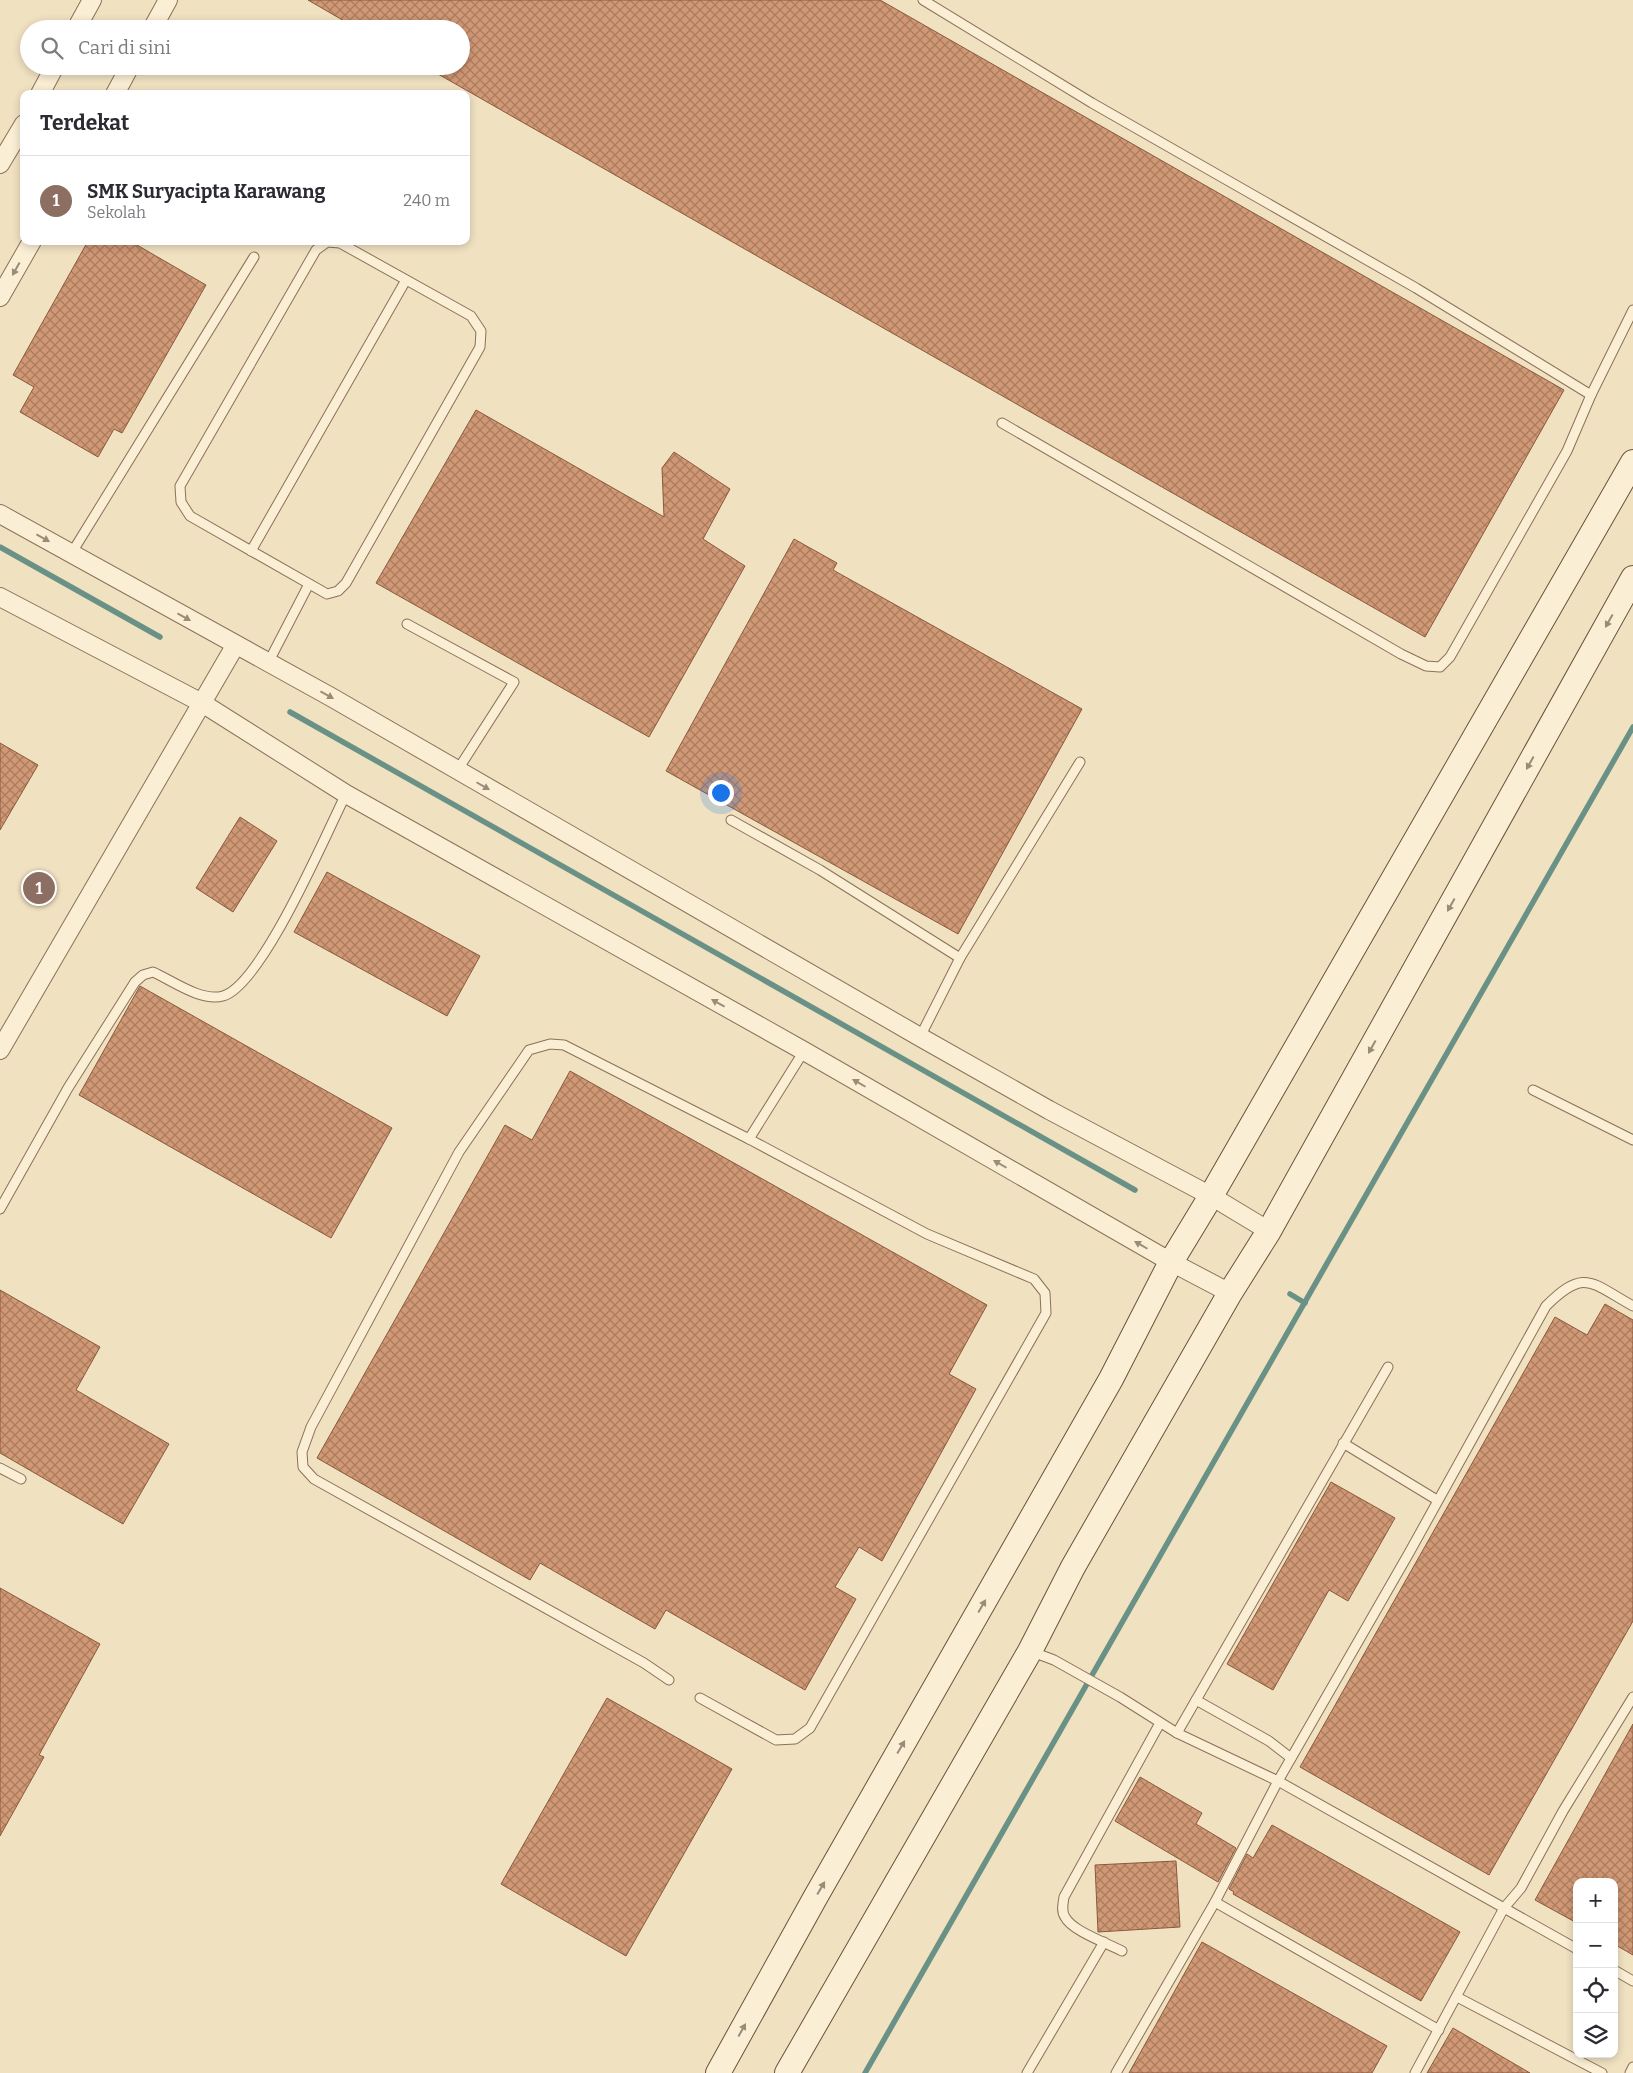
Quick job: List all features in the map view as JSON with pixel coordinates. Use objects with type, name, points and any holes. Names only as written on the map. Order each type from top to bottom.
[{"type":"street","points":[[81,20],[92,0]]},
{"type":"street","points":[[157,20],[168,0]]},
{"type":"street","points":[[42,90],[50,75]]},
{"type":"street","points":[[117,90],[125,75]]},
{"type":"street","points":[[0,164],[20,131]]},
{"type":"street","points":[[0,297],[30,245]]},
{"type":"street","points":[[718,2073],[815,1898],[1111,1379],[1171,1262],[1211,1196],[1633,462]]},
{"type":"street","points":[[0,514],[235,646],[331,697],[920,1037],[1049,1110],[1211,1196],[1269,1231]]},
{"type":"street","points":[[787,2073],[1030,1651],[1073,1567],[1230,1293],[1269,1231],[1633,578]]},
{"type":"street","points":[[0,597],[202,703],[346,794],[804,1051],[1171,1262],[1230,1293]]},
{"type":"street","points":[[0,1050],[235,646]]},
{"type":"lane","points":[[923,0],[1092,103],[1416,288],[1591,396]]},
{"type":"lane","points":[[323,245],[316,250],[180,486],[181,502],[190,516],[327,594],[338,591],[346,583],[480,347],[481,331],[471,316],[344,245]]},
{"type":"lane","points":[[71,554],[254,257]]},
{"type":"lane","points":[[251,551],[406,280]]},
{"type":"lane","points":[[1002,423],[1401,654],[1426,666],[1440,667],[1450,657],[1567,451],[1591,396],[1633,310]]},
{"type":"lane","points":[[268,663],[309,584]]},
{"type":"lane","points":[[407,624],[514,682],[458,771]]},
{"type":"lane","points":[[920,1037],[960,958],[1080,762]]},
{"type":"lane","points":[[0,1209],[68,1088],[135,982],[143,975],[153,972],[194,994],[222,996],[238,988],[254,970],[272,943],[346,794]]},
{"type":"lane","points":[[731,820],[820,870],[960,958]]},
{"type":"lane","points":[[669,1680],[644,1664],[314,1479],[303,1467],[302,1452],[311,1427],[459,1152],[529,1050],[550,1044],[564,1045],[749,1139],[927,1234],[1034,1279],[1045,1293],[1046,1313],[810,1728],[795,1739],[776,1740],[700,1698]]},
{"type":"lane","points":[[749,1139],[804,1051]]},
{"type":"lane","points":[[1534,1090],[1633,1140]]},
{"type":"lane","points":[[1116,2073],[1215,1902],[1278,1781],[1546,1306],[1563,1289],[1576,1282],[1590,1282],[1633,1306]]},
{"type":"lane","points":[[1176,1733],[1388,1367]]},
{"type":"lane","points":[[1343,1443],[1437,1500]]},
{"type":"lane","points":[[0,1468],[21,1479]]},
{"type":"lane","points":[[1030,1651],[1054,1660],[1120,1697],[1176,1733],[1278,1781],[1573,1947]]},
{"type":"lane","points":[[1415,2073],[1504,1908],[1521,1888],[1563,1811],[1633,1697]]},
{"type":"lane","points":[[1196,1700],[1269,1741],[1291,1758]]},
{"type":"lane","points":[[1122,1951],[1073,1926],[1064,1916],[1062,1907],[1064,1897],[1160,1723]]},
{"type":"lane","points":[[1215,1902],[1439,2030]]},
{"type":"lane","points":[[1027,2073],[1104,1942]]},
{"type":"lane","points":[[1618,1972],[1633,1981]]},
{"type":"lane","points":[[1457,1996],[1602,2073]]},
{"type":"lane","points":[[1630,2073],[1633,2067]]},
{"type":"building","points":[[308,0],[880,0],[1564,390],[1425,637],[470,92],[470,90],[466,90],[440,75],[470,75],[470,20],[342,20]]},
{"type":"building","points":[[86,245],[137,245],[206,285],[122,433],[114,429],[98,457],[20,412],[34,387],[13,375]]},
{"type":"building","points":[[476,410],[664,517],[662,468],[674,452],[730,489],[703,539],[745,566],[649,737],[376,583]]},
{"type":"building","points":[[794,539],[837,563],[833,570],[1082,709],[958,934],[666,771]]},
{"type":"building","points":[[0,743],[38,765],[0,830]]},
{"type":"building","points":[[240,817],[277,841],[233,912],[196,888]]},
{"type":"building","points":[[327,872],[480,956],[447,1016],[294,932]]},
{"type":"building","points":[[140,986],[392,1128],[331,1238],[79,1095]]},
{"type":"building","points":[[570,1071],[987,1305],[949,1374],[976,1389],[882,1561],[859,1547],[835,1587],[856,1599],[805,1690],[666,1610],[655,1629],[540,1563],[530,1580],[317,1458],[505,1125],[532,1140]]},
{"type":"building","points":[[0,1290],[100,1347],[76,1390],[169,1444],[123,1524],[0,1453]]},
{"type":"building","points":[[1605,1304],[1633,1320],[1633,1621],[1489,1875],[1300,1767],[1555,1317],[1587,1335]]},
{"type":"building","points":[[1331,1482],[1395,1518],[1348,1601],[1329,1590],[1273,1690],[1227,1664]]},
{"type":"building","points":[[0,1588],[100,1644],[39,1755],[44,1757],[0,1836]]},
{"type":"building","points":[[607,1698],[732,1769],[626,1956],[501,1884]]},
{"type":"building","points":[[1633,1724],[1633,1955],[1618,1946],[1618,1878],[1573,1878],[1573,1921],[1535,1900]]},
{"type":"building","points":[[1140,1777],[1202,1813],[1196,1824],[1236,1848],[1218,1882],[1115,1821]]},
{"type":"building","points":[[1272,1825],[1460,1932],[1421,2001],[1233,1894],[1234,1892],[1229,1889],[1247,1854],[1253,1858]]},
{"type":"building","points":[[1176,1861],[1180,1927],[1098,1932],[1095,1865]]},
{"type":"building","points":[[1202,1942],[1387,2046],[1372,2073],[1129,2073]]},
{"type":"building","points":[[1453,2028],[1530,2073],[1427,2073]]},
{"type":"waterway","points":[[0,547],[160,637]]},
{"type":"waterway","points":[[290,712],[1135,1190]]},
{"type":"waterway","points":[[865,2073],[1633,727]]},
{"type":"waterway","points":[[1290,1294],[1305,1303]]},
{"type":"place","name":"SMK Suryacipta Karawang","points":[[39,888]]}]
